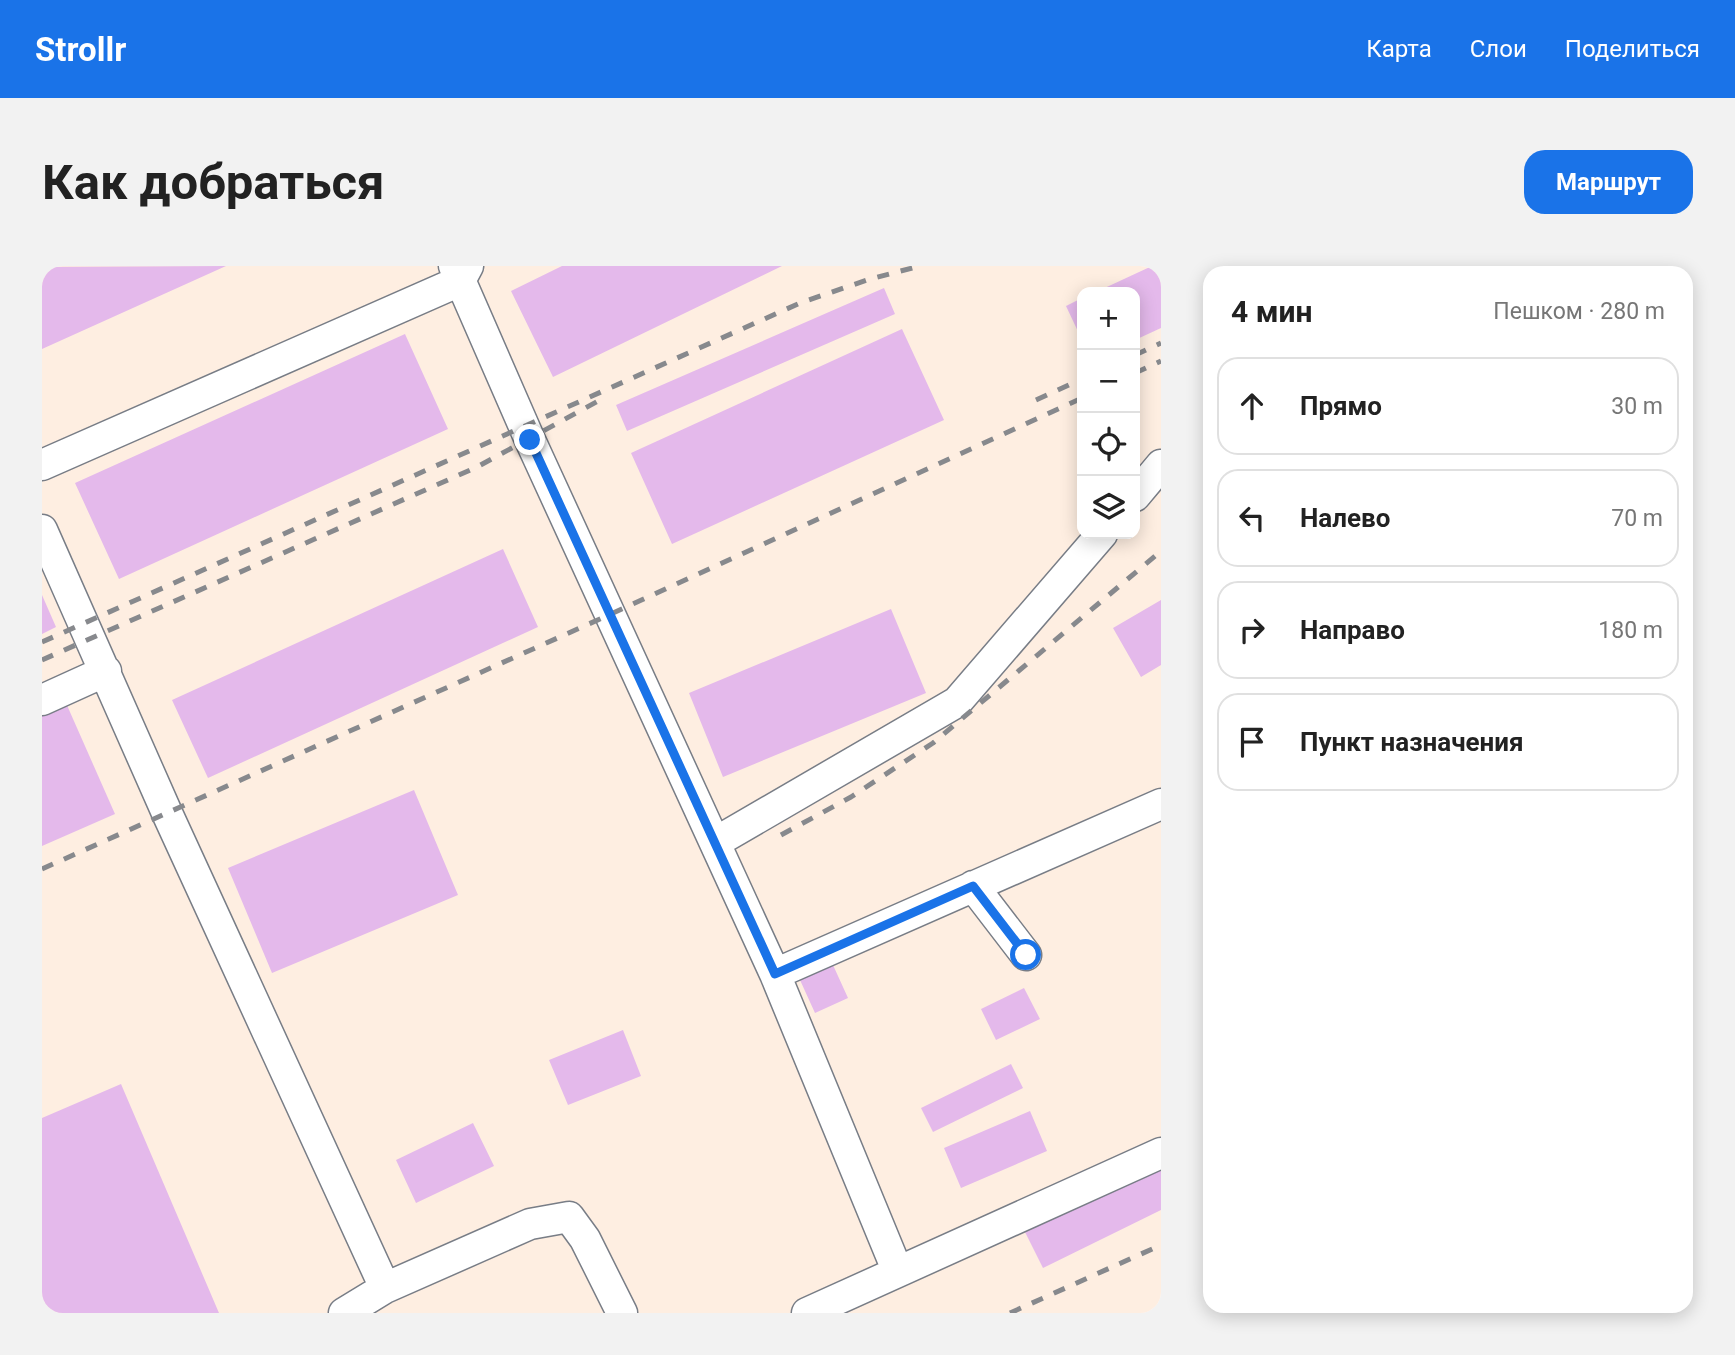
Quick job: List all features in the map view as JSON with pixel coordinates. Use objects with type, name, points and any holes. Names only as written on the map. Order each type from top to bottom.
[{"type":"lane","points":[[42,465],[461,271],[775,974],[897,1270]]},
{"type":"lane","points":[[1140,490],[1161,465]]},
{"type":"lane","points":[[42,530],[167,813],[385,1288]]},
{"type":"lane","points":[[716,842],[957,702],[1098,539]]},
{"type":"lane","points":[[42,700],[106,671]]},
{"type":"lane","points":[[775,974],[1161,804]]},
{"type":"lane","points":[[973,886],[1026,955]]},
{"type":"lane","points":[[807,1313],[897,1270],[1161,1153]]},
{"type":"lane","points":[[344,1313],[385,1288],[530,1223],[569,1217],[585,1239],[621,1313]]},
{"type":"shaded area","points":[[42,266],[1161,266],[1161,1313],[42,1313]]},
{"type":"building","points":[[226,266],[42,349],[42,267]]},
{"type":"building","points":[[562,266],[782,266],[553,377],[511,291]]},
{"type":"building","points":[[1152,266],[1161,266],[1161,328],[1140,338],[1140,287],[1107,287]]},
{"type":"building","points":[[884,288],[895,314],[627,431],[616,405]]},
{"type":"building","points":[[1077,300],[1077,329],[1066,306]]},
{"type":"building","points":[[902,329],[944,420],[672,544],[631,453]]},
{"type":"building","points":[[405,334],[448,429],[119,579],[75,483]]},
{"type":"building","points":[[503,549],[538,627],[208,778],[172,700]]},
{"type":"building","points":[[42,595],[56,627],[42,634]]},
{"type":"building","points":[[1161,600],[1161,665],[1141,677],[1113,628]]},
{"type":"building","points":[[891,609],[926,693],[723,777],[689,693]]},
{"type":"building","points":[[66,703],[115,814],[42,846],[42,714]]},
{"type":"building","points":[[414,790],[458,895],[272,973],[228,868]]},
{"type":"building","points":[[833,965],[848,998],[815,1013],[800,980]]},
{"type":"building","points":[[1024,988],[1040,1019],[996,1040],[981,1009]]},
{"type":"building","points":[[623,1030],[641,1076],[568,1105],[549,1060]]},
{"type":"building","points":[[1011,1064],[1023,1088],[933,1132],[921,1108]]},
{"type":"building","points":[[121,1084],[219,1313],[42,1313],[42,1118]]},
{"type":"building","points":[[1030,1111],[1047,1151],[961,1188],[944,1148]]},
{"type":"building","points":[[473,1123],[494,1166],[416,1203],[396,1160]]},
{"type":"building","points":[[1161,1157],[1161,1210],[1043,1268],[1022,1226]]},
{"type":"railway","points":[[42,642],[800,303],[870,279],[920,266]]},
{"type":"railway","points":[[1140,353],[1161,343]]},
{"type":"railway","points":[[1140,371],[1161,361]]},
{"type":"railway","points":[[1036,400],[1077,381]]},
{"type":"railway","points":[[42,660],[477,467],[600,400]]},
{"type":"railway","points":[[42,869],[611,614],[1077,400]]},
{"type":"railway","points":[[781,835],[851,797],[933,743],[1161,551]]},
{"type":"railway","points":[[1010,1313],[1161,1245]]},
{"type":"route","points":[[530,440],[775,974],[973,886],[1026,955]]}]
